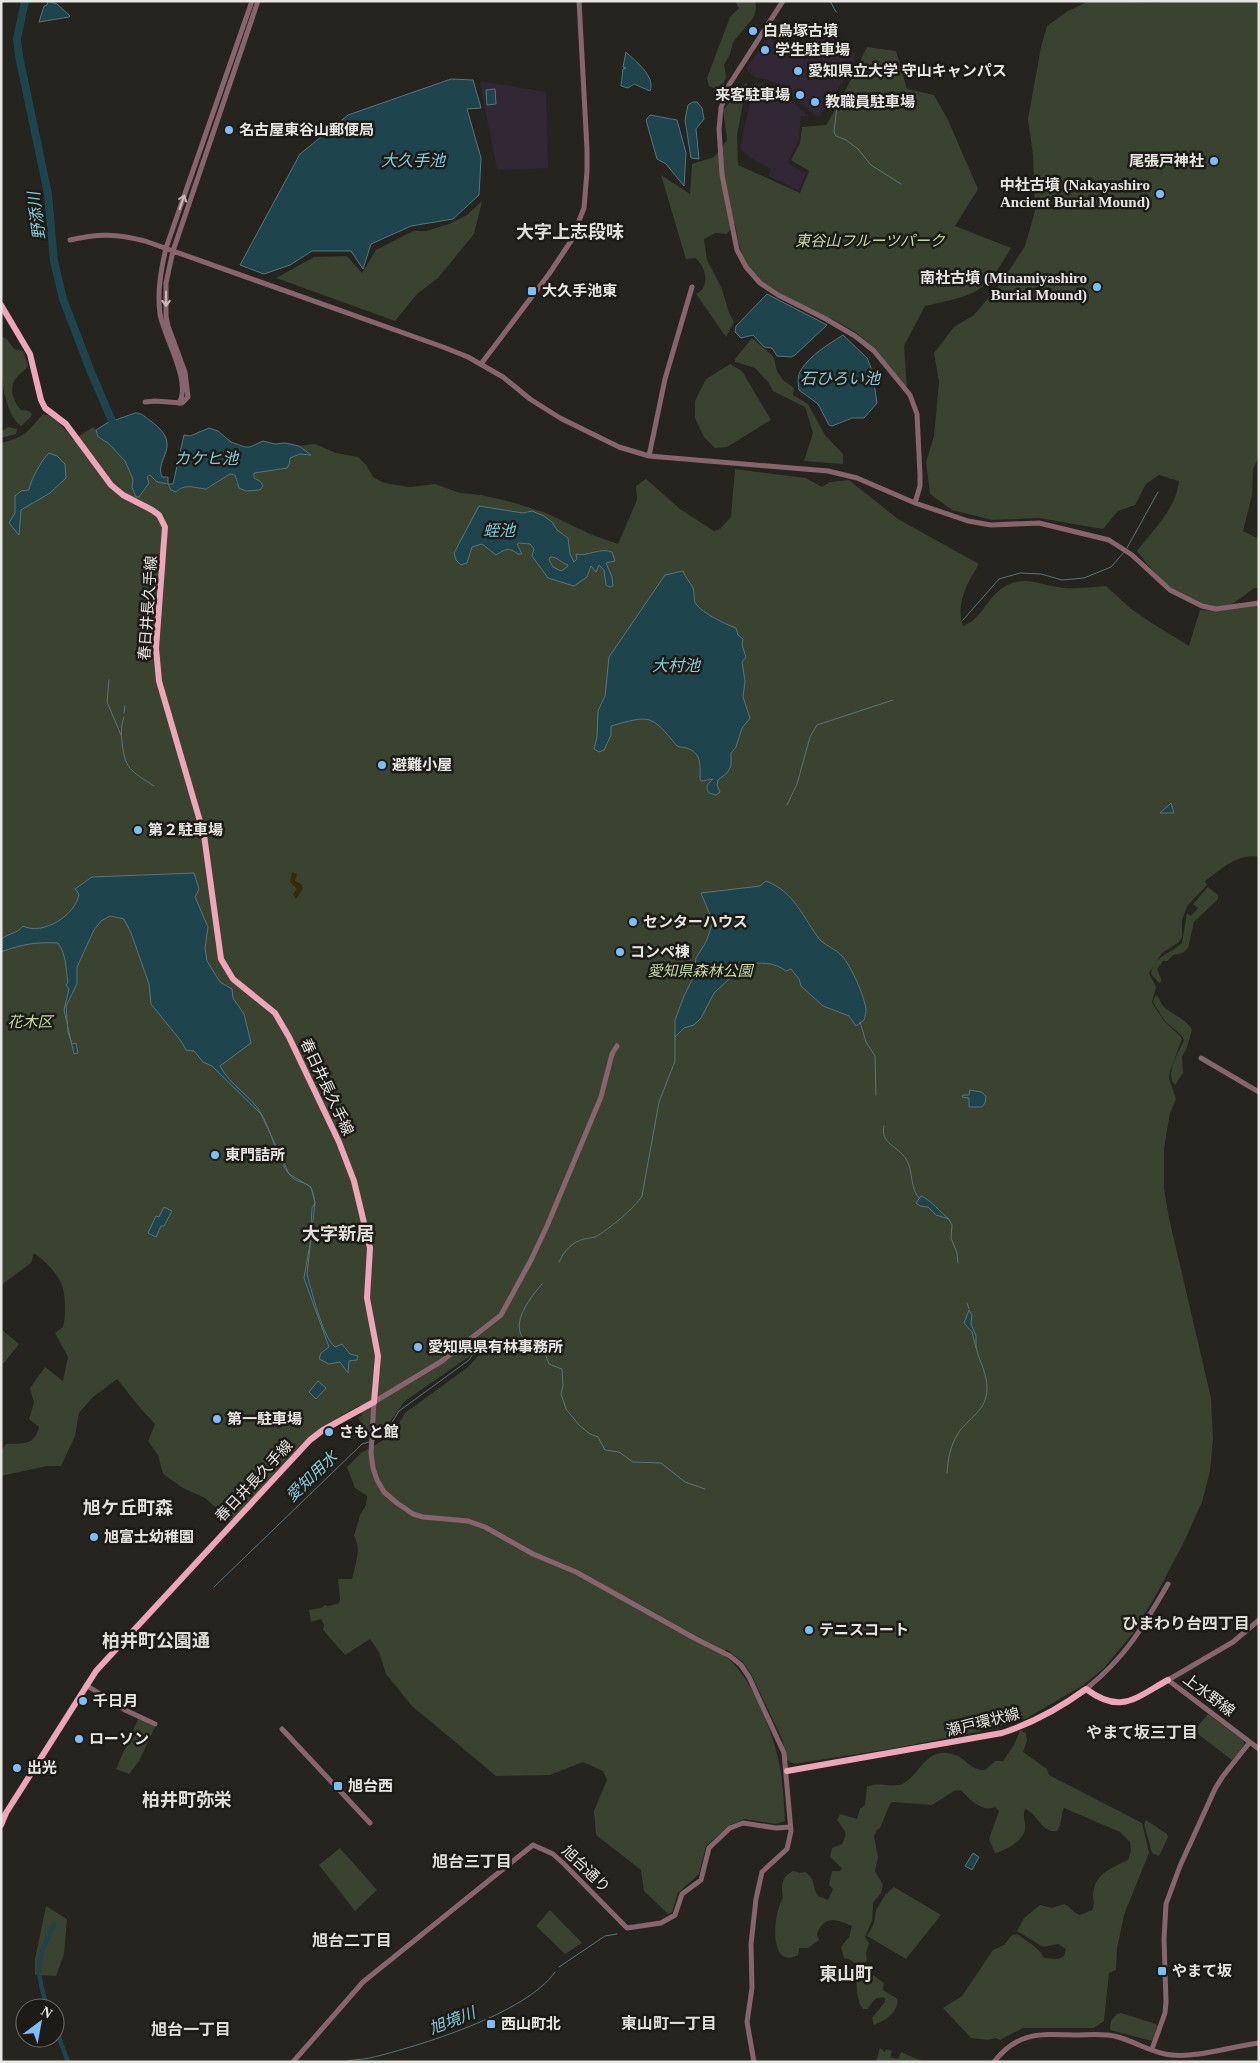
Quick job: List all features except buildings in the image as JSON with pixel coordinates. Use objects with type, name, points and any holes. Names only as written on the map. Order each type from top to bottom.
[{"type":"main road","name":"春日井長久手線","points":[[1,305],[30,354],[41,400],[45,408],[66,424],[110,486],[159,515],[165,527],[156,648],[157,667],[162,694],[204,835],[221,960],[233,979],[266,1006],[281,1023],[334,1129],[354,1181],[370,1248],[367,1298],[378,1356],[374,1402],[323,1430],[310,1440],[138,1625],[86,1685],[6,1813],[1,1825]]},
{"type":"main road","points":[[1086,1689],[1100,1699],[1118,1703],[1132,1700],[1168,1680]]},
{"type":"main road","name":"瀬戸環状線","points":[[787,1771],[1002,1733],[1021,1727],[1049,1714],[1086,1689]]},
{"type":"street","points":[[179,403],[182,393],[181,374],[164,331],[159,305],[160,273],[166,248],[252,1]]},
{"type":"street","points":[[145,402],[179,403],[186,401],[188,397],[187,384],[180,356],[168,326],[165,298],[173,250],[258,1]]},
{"type":"street","points":[[481,364],[558,261],[571,241],[584,208],[588,170],[579,1]]},
{"type":"street","points":[[783,1],[729,85],[721,108],[719,129],[722,175],[737,250],[746,267],[760,283],[778,295],[841,327],[874,351],[910,395],[917,414],[920,475],[920,486],[914,503]]},
{"type":"street","points":[[70,240],[112,234],[145,241],[443,346],[503,377],[530,399],[560,418],[619,447],[649,456],[828,471],[857,478],[914,503],[968,521],[991,525],[1039,523],[1109,540],[1132,556],[1170,590],[1202,606],[1224,608],[1259,603]]},
{"type":"street","points":[[649,456],[665,380],[692,288]]},
{"type":"street","points":[[617,1046],[612,1054],[601,1096],[547,1226],[501,1315],[442,1361],[374,1402],[372,1433],[373,1468],[384,1492],[413,1514],[423,1517],[468,1521],[485,1527],[533,1554],[576,1572],[696,1640],[730,1656],[741,1665],[749,1677],[779,1740],[787,1771],[791,1838],[788,1848],[762,1872],[756,1899],[751,1944],[752,1988],[747,2022],[754,2062]]},
{"type":"street","points":[[1201,1058],[1259,1092]]},
{"type":"street","points":[[1086,1689],[1109,1668],[1140,1634],[1168,1584]]},
{"type":"street","points":[[1168,1680],[1233,1642],[1259,1620]]},
{"type":"street","name":"上水野線","points":[[1168,1680],[1259,1749]]},
{"type":"street","points":[[86,1685],[125,1710],[155,1724]]},
{"type":"street","points":[[282,1728],[370,1823]]},
{"type":"street","points":[[1152,2049],[1165,2013],[1164,1918],[1170,1890],[1215,1789],[1250,1742]]},
{"type":"street","name":"旭台通り","points":[[293,2062],[363,1982],[533,1845],[553,1854],[627,1928],[661,1923],[675,1915],[682,1894],[701,1880],[709,1848],[734,1826],[743,1823],[776,1828],[790,1827]]},
{"type":"street","points":[[994,2062],[1014,2042],[1045,2033],[1113,2036],[1170,2055],[1187,2056],[1259,2043]]},
{"type":"shaded area","name":"愛知県立大学 守山キャンパス","points":[[820,29],[832,34],[855,53],[854,61],[833,98],[831,108],[826,108],[818,117],[778,84],[754,77],[746,69],[768,36],[791,57]]},
{"type":"shaded area","points":[[481,81],[546,92],[548,168],[497,169],[480,84]]},
{"type":"shaded area","name":"愛知県立大学 守山キャンパス","points":[[755,83],[762,83],[777,89],[810,117],[801,116],[799,139],[788,163],[806,173],[799,190],[768,176],[771,169],[751,158],[740,147]]},
{"type":"green space","points":[[735,1],[755,1],[756,7],[754,17],[733,42],[730,54],[724,65],[726,77],[721,90],[718,90],[709,86],[707,78],[730,17],[739,8]]},
{"type":"green space","points":[[1089,1],[1159,3],[1160,1],[1259,1],[1259,456],[1253,469],[1252,495],[1243,531],[1259,539],[1259,588],[1254,588],[1236,601],[1225,606],[1197,605],[1185,599],[1174,592],[1154,572],[1137,551],[1169,510],[1179,481],[1159,475],[1146,484],[1135,505],[1118,511],[1103,529],[1039,518],[992,520],[952,510],[930,494],[926,462],[934,436],[939,382],[934,353],[954,327],[974,315],[1001,283],[1025,246],[1035,211],[1033,155],[1028,119],[1041,47],[1047,26],[1068,11]]},
{"type":"green space","name":"東谷山フルーツパーク","points":[[867,47],[896,51],[907,89],[934,95],[948,120],[978,189],[955,226],[1011,248],[993,276],[977,290],[956,299],[925,306],[904,346],[907,388],[876,351],[855,332],[779,293],[753,273],[742,255],[735,223],[727,234],[715,233],[704,239],[707,260],[722,289],[729,313],[734,322],[726,337],[696,294],[704,287],[704,271],[695,258],[686,259],[661,175],[690,194],[692,164],[714,157],[727,140],[723,110],[747,82],[737,135],[738,165],[800,193],[809,171],[791,160],[800,143],[802,127],[826,125]]},
{"type":"green space","points":[[482,201],[474,234],[438,278],[417,294],[395,321],[276,278],[314,257],[347,256],[362,273],[376,250],[413,231],[426,231],[449,224],[467,215]]},
{"type":"green space","points":[[1,336],[7,339],[14,349],[23,351],[28,365],[14,381],[12,389],[18,407],[32,414],[21,426],[9,409],[5,397]]},
{"type":"green space","points":[[752,338],[772,355],[777,371],[783,380],[794,388],[793,395],[808,404],[825,435],[843,454],[843,464],[804,461],[813,433],[805,407],[773,391],[768,382],[755,368],[735,362],[735,359]]},
{"type":"green space","points":[[730,364],[742,371],[771,420],[727,447],[715,448],[704,437],[695,418],[695,401],[706,379]]},
{"type":"green space","name":"愛知県森林公園","points":[[43,414],[56,420],[73,440],[93,427],[98,438],[108,443],[125,461],[133,479],[132,487],[136,497],[150,474],[177,491],[187,486],[206,489],[230,474],[235,475],[236,483],[257,480],[253,475],[254,473],[288,467],[290,458],[300,454],[310,454],[299,446],[315,444],[336,453],[358,457],[367,466],[373,477],[384,483],[410,487],[435,484],[460,493],[481,495],[515,503],[546,513],[590,534],[618,544],[637,500],[636,486],[646,479],[680,509],[714,531],[720,529],[731,517],[735,469],[806,478],[822,487],[830,482],[849,480],[898,519],[979,564],[967,586],[962,601],[961,618],[963,626],[970,623],[980,613],[998,591],[1019,581],[1064,588],[1106,586],[1130,608],[1189,646],[1200,610],[1218,611],[1259,604],[1259,857],[1252,856],[1237,859],[1205,881],[1207,885],[1187,906],[1182,920],[1182,937],[1179,942],[1162,953],[1149,973],[1156,987],[1152,1002],[1154,1006],[1164,1021],[1182,1039],[1169,1078],[1176,1099],[1170,1113],[1164,1148],[1164,1189],[1211,1398],[1213,1439],[1210,1471],[1202,1502],[1184,1542],[1156,1595],[1133,1633],[1104,1668],[1082,1686],[1027,1718],[977,1732],[896,1748],[794,1764],[787,1760],[782,1739],[751,1674],[743,1662],[726,1649],[723,1655],[743,1675],[752,1689],[767,1722],[781,1773],[785,1821],[776,1824],[744,1819],[730,1825],[706,1846],[699,1874],[678,1893],[672,1912],[668,1914],[644,1891],[641,1870],[596,1835],[594,1811],[607,1780],[603,1771],[583,1762],[550,1775],[496,1776],[412,1706],[386,1674],[379,1652],[370,1639],[345,1655],[323,1630],[324,1625],[321,1619],[311,1622],[309,1610],[321,1608],[325,1605],[338,1604],[340,1600],[338,1579],[352,1579],[356,1562],[358,1551],[354,1536],[360,1515],[366,1505],[367,1496],[355,1488],[347,1467],[361,1453],[392,1435],[405,1413],[468,1367],[484,1349],[477,1349],[470,1356],[405,1401],[389,1424],[378,1432],[367,1431],[363,1426],[358,1417],[362,1416],[360,1405],[320,1428],[232,1522],[205,1498],[183,1488],[163,1474],[158,1455],[148,1441],[155,1424],[117,1379],[92,1398],[79,1413],[75,1436],[61,1466],[47,1466],[1,1476],[1,1451],[6,1444],[23,1443],[31,1440],[34,1438],[39,1427],[29,1419],[34,1403],[30,1388],[45,1367],[63,1381],[68,1357],[55,1333],[63,1327],[64,1323],[63,1287],[49,1266],[34,1253],[31,1263],[1,1285],[1,443],[21,436]]},
{"type":"green space","points":[[8,427],[17,429],[16,434],[1,438],[1,432]]},
{"type":"green space","points":[[1208,887],[1218,895],[1218,899],[1194,922],[1188,948],[1183,953],[1173,955],[1167,961],[1163,961],[1157,969],[1162,981],[1159,983],[1151,974],[1152,968],[1159,959],[1182,943],[1187,913],[1191,916],[1198,908],[1193,904]]},
{"type":"green space","points":[[1156,995],[1163,1006],[1186,1022],[1192,1030],[1186,1050],[1182,1056],[1183,1073],[1175,1085],[1171,1075],[1172,1069],[1184,1040],[1165,1021],[1154,1004],[1153,1001]]},
{"type":"green space","points":[[1,1329],[19,1344],[4,1363],[1,1363]]},
{"type":"green space","points":[[1208,1714],[1244,1741],[1244,1745],[1232,1760],[1194,1731]]},
{"type":"green space","points":[[138,1719],[155,1727],[139,1761],[129,1774],[116,1769]]},
{"type":"green space","points":[[1020,1730],[1026,1733],[1027,1741],[1023,1752],[1047,1769],[1049,1775],[1142,1823],[1149,1853],[1124,1915],[1117,1949],[1116,1970],[1109,1973],[1104,2021],[1094,2028],[1023,2028],[1000,2040],[996,2038],[988,2040],[971,2038],[943,2008],[962,1996],[993,1950],[1004,1945],[1012,1935],[1017,1934],[1032,1944],[1044,1958],[1058,1959],[1064,1956],[1066,1949],[1058,1944],[1043,1947],[1017,1931],[1024,1918],[1040,1905],[1052,1908],[1064,1904],[1080,1915],[1092,1910],[1096,1882],[1104,1873],[1128,1860],[1131,1851],[1130,1842],[1120,1832],[1064,1808],[1057,1831],[1047,1829],[1030,1811],[1025,1809],[1025,1829],[1021,1838],[1009,1848],[995,1853],[989,1839],[999,1811],[995,1807],[981,1807],[961,1790],[954,1791],[932,1805],[893,1802],[890,1804],[880,1828],[874,1836],[878,1857],[875,1871],[883,1885],[881,1893],[873,1903],[872,1921],[865,1937],[869,1943],[866,1953],[867,1960],[862,1967],[884,1983],[883,1990],[898,2001],[895,2010],[890,2016],[874,2025],[872,2018],[885,2002],[885,1998],[877,1998],[868,2009],[863,2009],[859,2002],[856,1974],[858,1972],[854,1962],[844,1958],[841,1947],[849,1937],[852,1926],[836,1920],[827,1921],[817,1934],[819,1940],[808,1948],[799,1948],[798,1955],[788,1958],[782,1955],[777,1948],[775,1926],[783,1898],[782,1885],[784,1879],[793,1871],[805,1872],[811,1877],[818,1896],[828,1900],[833,1889],[829,1885],[832,1871],[840,1871],[842,1868],[830,1857],[832,1848],[842,1844],[845,1837],[845,1831],[837,1820],[840,1814],[857,1819],[860,1809],[865,1805],[867,1787],[871,1785],[900,1785],[910,1778],[926,1761],[938,1754],[955,1755],[976,1769],[985,1770],[995,1761],[1003,1761],[1014,1745]]},
{"type":"green space","points":[[1146,1820],[1167,1834],[1168,1837],[1159,1856],[1152,1853],[1144,1824]]},
{"type":"green space","points":[[340,1848],[377,1890],[355,1911],[319,1865]]},
{"type":"green space","points":[[894,1887],[941,1915],[906,1959],[867,1936],[874,1923],[876,1910],[885,1895]]},
{"type":"green space","points":[[46,1906],[67,1919],[64,1954],[56,1976],[35,1975],[35,1959]]},
{"type":"green space","points":[[549,1911],[582,1943],[565,1954],[536,1926]]},
{"type":"green space","points":[[1121,2013],[1156,2024],[1152,2041],[1110,2030],[1111,2021],[1117,2014]]},
{"type":"green space","points":[[880,2048],[885,2052],[886,2049],[892,2051],[890,2058],[898,2059],[901,2052],[924,2062],[876,2062]]},
{"type":"sand","points":[[292,872],[297,874],[295,881],[301,884],[303,888],[296,899],[293,894],[297,889],[290,882]]},
{"type":"water","points":[[48,1],[57,4],[70,16],[39,22],[44,6],[47,5]]},
{"type":"water","points":[[626,52],[647,74],[651,85],[650,91],[634,84],[628,88],[621,86],[623,69],[626,68],[623,67]]},
{"type":"water","name":"大久手池","points":[[451,79],[473,80],[481,108],[467,109],[481,158],[479,195],[453,219],[411,226],[371,244],[363,269],[351,251],[312,251],[290,265],[264,274],[240,265],[300,154],[348,115]]},
{"type":"water","points":[[495,89],[496,104],[487,105],[486,90]]},
{"type":"water","points":[[697,102],[702,108],[704,119],[696,129],[699,159],[691,158],[685,120],[688,105]]},
{"type":"water","points":[[650,115],[677,120],[686,153],[684,186],[666,164],[657,159],[646,120]]},
{"type":"water","points":[[767,294],[827,325],[791,357],[777,356],[772,348],[764,347],[753,335],[741,338],[735,332],[736,326]]},
{"type":"water","name":"石ひろい池","points":[[843,335],[867,358],[872,370],[877,403],[864,418],[852,418],[832,426],[829,425],[818,404],[799,390],[798,377],[809,359]]},
{"type":"water","name":"カケヒ池","points":[[135,413],[144,416],[161,430],[166,438],[167,445],[161,470],[162,477],[168,477],[168,484],[157,482],[150,475],[147,477],[149,483],[139,497],[136,497],[132,487],[133,479],[125,461],[108,443],[98,437],[96,430],[107,423]]},
{"type":"water","name":"カケヒ池","points":[[209,428],[218,431],[231,442],[245,447],[250,447],[263,441],[275,444],[285,443],[299,446],[311,455],[300,454],[290,458],[287,468],[254,473],[254,478],[260,481],[263,486],[260,490],[246,491],[239,488],[235,475],[230,474],[206,489],[187,487],[176,492],[171,490],[168,484],[173,484],[184,435],[190,436]]},
{"type":"water","points":[[49,453],[57,456],[65,464],[66,478],[50,493],[21,510],[19,535],[9,523],[15,513],[15,496],[21,491],[29,490],[37,470]]},
{"type":"water","name":"蛭池","points":[[479,506],[523,513],[532,511],[552,522],[557,530],[568,538],[570,554],[574,562],[577,559],[576,554],[612,552],[615,561],[606,563],[612,577],[613,586],[609,587],[606,585],[604,570],[599,565],[596,572],[591,566],[587,577],[574,586],[548,578],[532,556],[534,549],[530,544],[517,544],[522,554],[507,550],[496,555],[482,544],[472,547],[467,563],[461,565],[456,560],[454,553]],"holes":[[[552,557],[568,565],[567,567],[561,571],[553,567],[549,560]]]},
{"type":"water","name":"大村池","points":[[683,571],[693,588],[695,602],[699,607],[714,618],[736,628],[738,635],[743,639],[742,645],[746,657],[742,662],[745,681],[743,697],[750,718],[742,728],[736,747],[731,753],[731,766],[727,773],[718,780],[717,785],[720,792],[716,795],[709,793],[707,788],[713,779],[701,781],[700,779],[699,761],[696,754],[688,748],[677,746],[661,728],[649,720],[634,720],[611,726],[611,735],[604,750],[599,752],[594,749],[597,737],[598,711],[605,696],[609,657],[665,575]]},
{"type":"water","points":[[1171,803],[1174,813],[1160,813]]},
{"type":"water","points":[[194,873],[199,889],[195,897],[208,927],[205,948],[207,961],[220,982],[232,989],[233,998],[244,1014],[251,1043],[220,1066],[229,1079],[258,1108],[262,1115],[270,1134],[261,1114],[212,1066],[203,1062],[194,1051],[186,1050],[151,1004],[149,984],[131,933],[124,919],[110,916],[101,921],[94,930],[77,967],[77,984],[66,1006],[67,1025],[64,1010],[69,989],[66,985],[68,982],[64,957],[58,943],[29,944],[1,952],[1,939],[18,931],[23,926],[40,928],[57,922],[77,902],[79,894],[75,889],[92,877]]},
{"type":"water","points":[[766,881],[784,892],[798,906],[820,940],[840,954],[846,961],[863,996],[866,1009],[864,1020],[856,1026],[849,1016],[823,1006],[801,986],[799,979],[791,969],[786,971],[767,963],[756,963],[745,964],[714,993],[701,1018],[694,1025],[684,1028],[675,1037],[675,1020],[694,976],[696,958],[706,942],[713,922],[701,893],[760,886]]},
{"type":"water","points":[[71,1041],[72,1044],[76,1043],[78,1053],[74,1054]]},
{"type":"water","points":[[970,1090],[981,1092],[986,1096],[982,1107],[969,1107],[969,1098],[962,1097],[963,1095],[969,1095]]},
{"type":"water","points":[[270,1134],[289,1174],[281,1162]]},
{"type":"water","points":[[921,1196],[932,1203],[949,1219],[936,1215],[928,1207],[920,1206],[916,1203]]},
{"type":"water","points":[[315,1203],[307,1274],[319,1317],[331,1342],[335,1347],[342,1344],[350,1354],[358,1356],[357,1360],[349,1361],[348,1373],[340,1362],[329,1364],[319,1359],[321,1353],[329,1347],[304,1278],[310,1244],[312,1208]]},
{"type":"water","points":[[164,1207],[172,1211],[164,1226],[161,1226],[156,1237],[148,1233],[156,1216],[159,1217]]},
{"type":"water","points":[[969,1310],[972,1315],[971,1324],[976,1336],[976,1348],[972,1332],[964,1323]]},
{"type":"water","points":[[318,1381],[326,1388],[316,1399],[309,1392]]},
{"type":"water","points":[[973,1853],[979,1857],[972,1870],[965,1866]]},
{"type":"waterway","name":"野添川","points":[[25,1],[17,39],[48,194],[54,261],[63,299],[112,421]]},
{"type":"waterway","points":[[830,1],[836,12]]},
{"type":"waterway","points":[[842,93],[837,106],[834,132],[836,136],[846,140],[858,149],[871,165],[901,184]]},
{"type":"waterway","name":"愛知用水","points":[[1127,548],[1158,492]]},
{"type":"waterway","name":"愛知用水","points":[[963,620],[999,579],[1020,573],[1041,574],[1062,580],[1084,578],[1111,567],[1125,551]]},
{"type":"waterway","points":[[109,680],[107,702],[121,735]]},
{"type":"waterway","name":"愛知用水","points":[[787,805],[797,784],[810,737],[817,725],[893,700]]},
{"type":"waterway","points":[[124,713],[125,706]]},
{"type":"waterway","points":[[124,717],[122,738],[127,764],[134,772],[154,786]]},
{"type":"waterway","points":[[860,1022],[866,1042],[875,1056],[876,1095]]},
{"type":"waterway","points":[[559,1262],[563,1254],[572,1245],[580,1240],[595,1237],[607,1230],[628,1212],[642,1196],[659,1102],[675,1061],[675,1036]]},
{"type":"waterway","points":[[884,1126],[883,1132],[887,1141],[906,1159],[914,1190],[920,1199]]},
{"type":"waterway","points":[[948,1218],[952,1225],[951,1238],[957,1253],[958,1263]]},
{"type":"waterway","points":[[542,1284],[526,1305],[520,1322],[520,1330],[522,1337],[529,1344],[544,1351],[549,1364],[562,1369],[563,1386],[561,1394],[566,1409],[579,1425],[590,1434],[598,1437],[605,1450],[619,1452],[633,1462],[661,1463],[685,1482],[705,1489]]},
{"type":"waterway","points":[[967,1303],[969,1309]]},
{"type":"waterway","points":[[947,1473],[950,1454],[957,1435],[980,1409],[986,1396],[986,1377],[976,1347]]},
{"type":"waterway","name":"愛知用水","points":[[373,1441],[386,1432],[399,1411],[469,1360],[474,1352]]},
{"type":"waterway","name":"愛知用水","points":[[214,1587],[362,1444],[369,1442]]},
{"type":"waterway","name":"愛知用水","points":[[45,1998],[39,1974],[39,1965],[54,1924]]},
{"type":"waterway","name":"旭境川","points":[[559,1967],[605,1936],[617,1934]]},
{"type":"waterway","name":"旭境川","points":[[344,2062],[391,2053],[442,2037],[497,2015],[541,1987],[555,1972]]},
{"type":"waterway","name":"愛知用水","points":[[63,2048],[68,2062]]},
{"type":"place","name":"白鳥塚古墳","points":[[753,31]]},
{"type":"place","name":"学生駐車場","points":[[765,50]]},
{"type":"place","name":"愛知県立大学 守山キャンパス","points":[[798,71]]},
{"type":"place","name":"来客駐車場","points":[[800,95]]},
{"type":"place","name":"教職員駐車場","points":[[815,102]]},
{"type":"place","name":"名古屋東谷山郵便局","points":[[229,130]]},
{"type":"place","name":"尾張戸神社","points":[[1214,161]]},
{"type":"place","name":"中社古墳 (Nakayashiro Ancient Burial Mound)","points":[[1160,194]]},
{"type":"place","name":"南社古墳 (Minamiyashiro Burial Mound)","points":[[1097,287]]},
{"type":"place","name":"大久手池東","points":[[532,291]]},
{"type":"place","name":"避難小屋","points":[[382,765]]},
{"type":"place","name":"第２駐車場","points":[[138,830]]},
{"type":"place","name":"センターハウス","points":[[633,922]]},
{"type":"place","name":"コンペ棟","points":[[620,952]]},
{"type":"place","name":"東門詰所","points":[[215,1155]]},
{"type":"place","name":"愛知県県有林事務所","points":[[418,1347]]},
{"type":"place","name":"第一駐車場","points":[[217,1419]]},
{"type":"place","name":"さもと館","points":[[329,1432]]},
{"type":"place","name":"旭富士幼稚園","points":[[94,1537]]},
{"type":"place","name":"テニスコート","points":[[809,1630]]},
{"type":"place","name":"千日月","points":[[83,1701]]},
{"type":"place","name":"ローソン","points":[[79,1739]]},
{"type":"place","name":"出光","points":[[17,1768]]},
{"type":"place","name":"旭台西","points":[[338,1786]]},
{"type":"place","name":"やまて坂","points":[[1162,1971]]},
{"type":"place","name":"西山町北","points":[[491,2024]]},
{"type":"district","name":"大字上志段味","points":[[570,232]]},
{"type":"district","name":"大字新居","points":[[338,1234]]},
{"type":"district","name":"旭ケ丘町森","points":[[128,1508]]},
{"type":"district","name":"ひまわり台四丁目","points":[[1186,1623]]},
{"type":"district","name":"柏井町公園通","points":[[156,1641]]},
{"type":"district","name":"やまて坂三丁目","points":[[1142,1732]]},
{"type":"district","name":"柏井町弥栄","points":[[187,1800]]},
{"type":"district","name":"旭台三丁目","points":[[472,1861]]},
{"type":"district","name":"旭台二丁目","points":[[352,1940]]},
{"type":"district","name":"東山町","points":[[846,1974]]},
{"type":"district","name":"東山町一丁目","points":[[669,2023]]},
{"type":"district","name":"旭台一丁目","points":[[191,2029]]},
{"type":"park label","name":"花木区","points":[[30,1022]]}]
